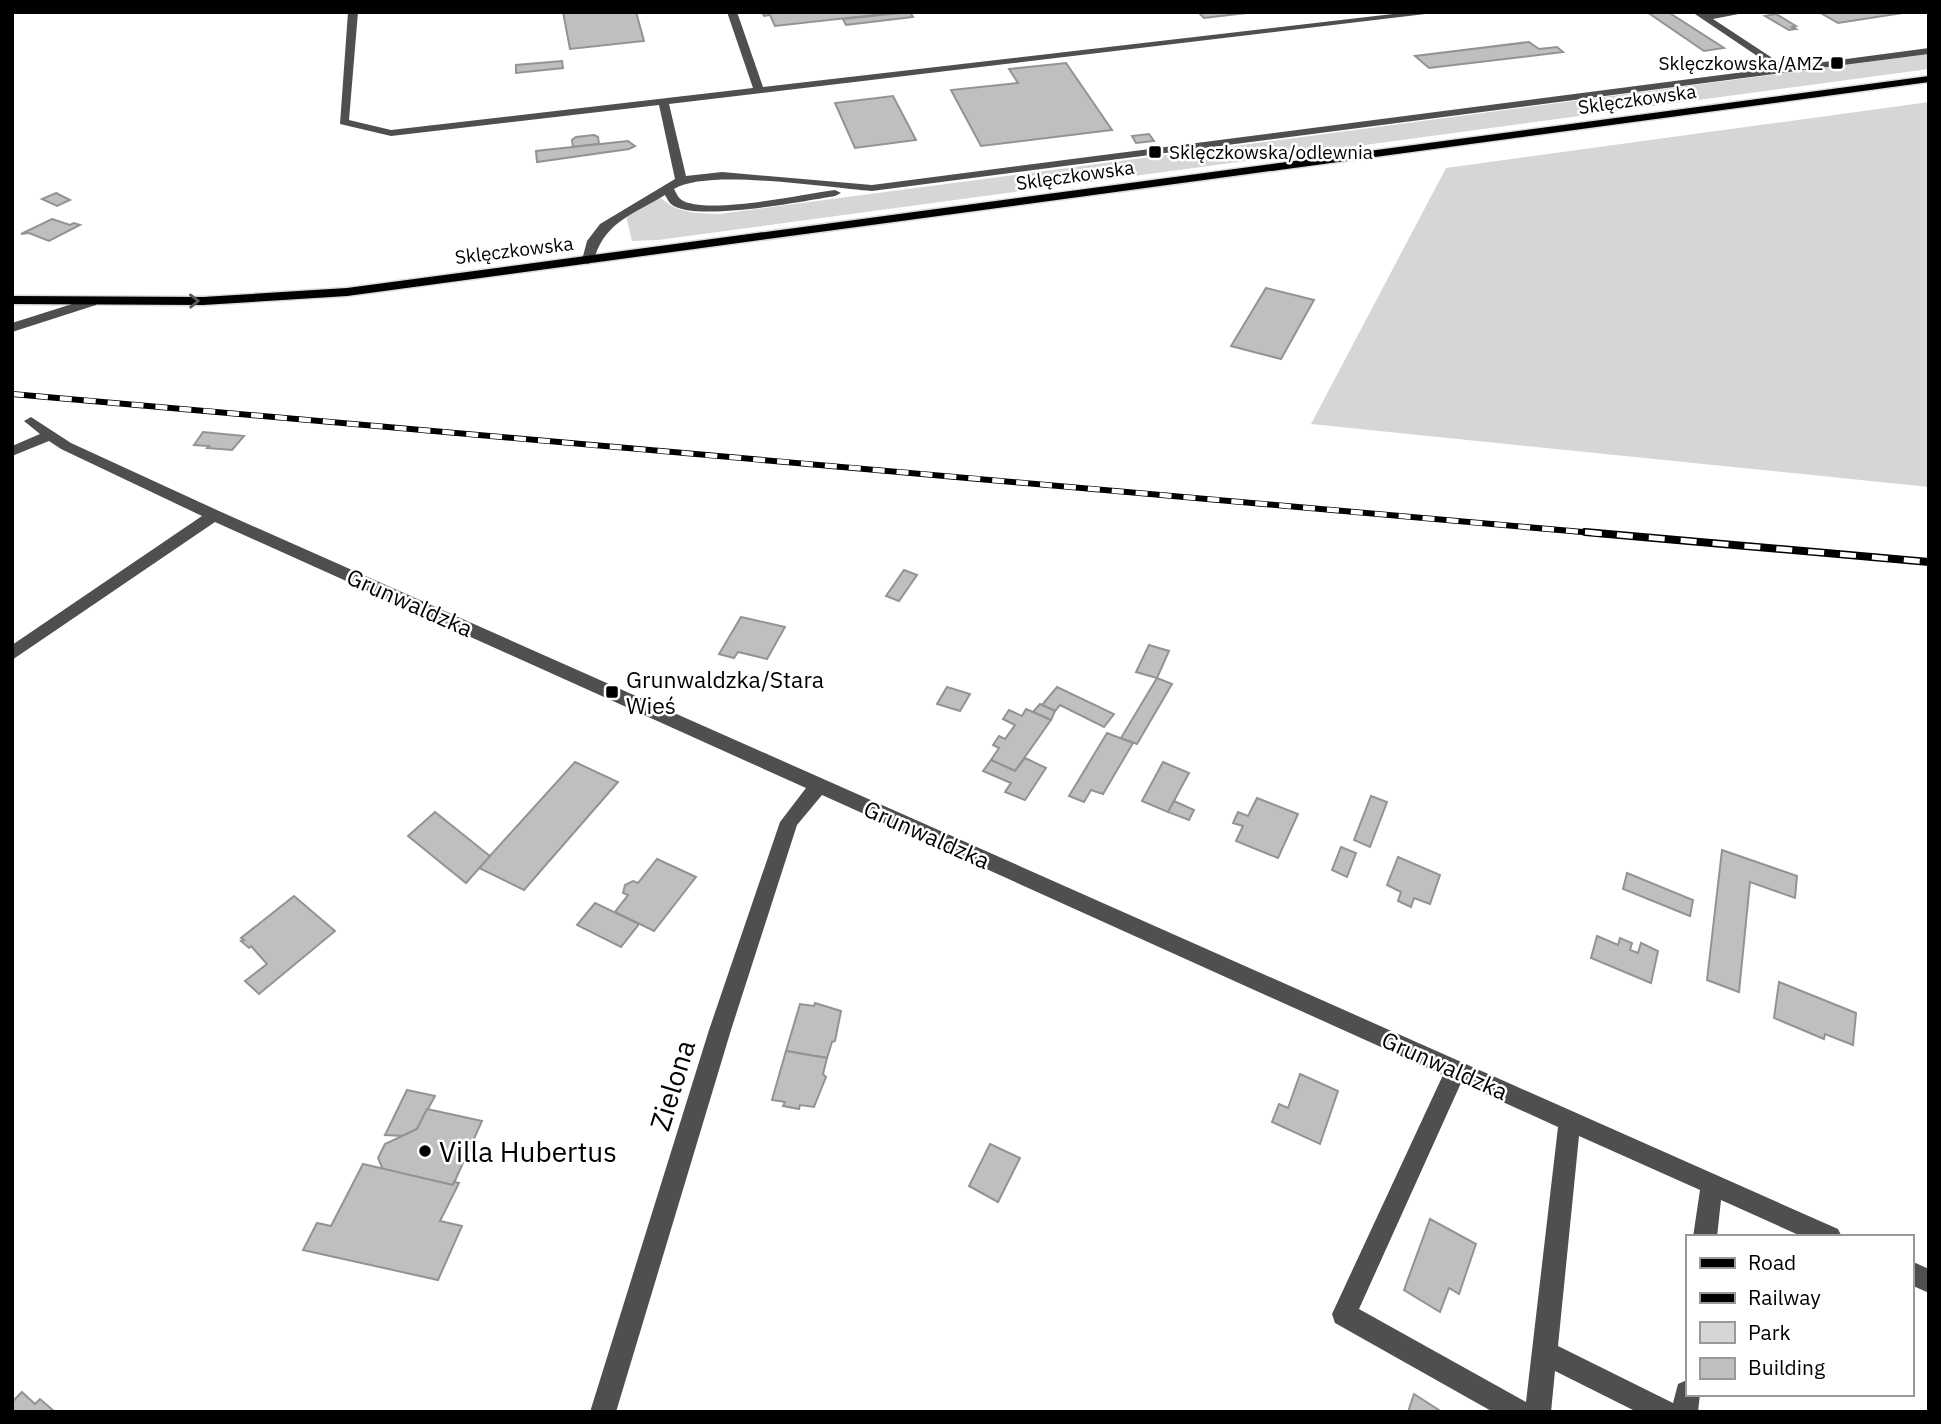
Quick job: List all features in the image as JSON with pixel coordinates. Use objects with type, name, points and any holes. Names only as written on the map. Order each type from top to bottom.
[{"type":"main road","name":"Sklęczkowska","points":[[12,300],[91,302],[286,297],[347,292],[1929,79]]},
{"type":"main road","name":"Sklęczkowska","points":[[12,288],[147,290],[435,279]]},
{"type":"street","points":[[353,12],[344,122],[373,131],[399,132],[1437,12]]},
{"type":"street","points":[[732,12],[759,91]]},
{"type":"street","points":[[1701,15],[1744,12]]},
{"type":"street","points":[[1701,15],[1786,71]]},
{"type":"street","points":[[667,188],[676,202],[688,207],[718,209],[1929,51]]},
{"type":"street","points":[[663,102],[681,180]]},
{"type":"street","points":[[588,260],[593,241],[604,227],[681,180],[722,175],[872,188]]},
{"type":"street","points":[[12,328],[32,319],[91,302]]},
{"type":"street","name":"Grunwaldzka","points":[[31,421],[66,446],[214,515],[1826,1235]]},
{"type":"street","points":[[12,451],[50,436]]},
{"type":"street","points":[[12,654],[214,515]]},
{"type":"street","name":"Zielona","points":[[603,1412],[720,1030],[789,822],[818,786]]},
{"type":"street","points":[[1456,1070],[1344,1314],[1519,1412]]},
{"type":"street","points":[[1538,1412],[1570,1120]]},
{"type":"street","points":[[1705,1235],[1712,1184]]},
{"type":"street","points":[[1913,1274],[1929,1281]]},
{"type":"street","points":[[1545,1353],[1665,1412]]},
{"type":"green space","points":[[1929,54],[1929,69],[658,240],[632,241],[626,216],[660,197],[680,210],[719,214]]},
{"type":"green space","points":[[1929,102],[1929,487],[1311,424],[1446,168]]},
{"type":"building","points":[[563,12],[636,12],[644,41],[570,49]]},
{"type":"building","points":[[762,12],[884,14],[775,26],[770,15],[764,16]]},
{"type":"building","points":[[910,12],[913,17],[846,25],[843,19]]},
{"type":"building","points":[[1198,12],[1255,12],[1204,18]]},
{"type":"building","points":[[1647,12],[1668,12],[1724,48],[1704,51]]},
{"type":"building","points":[[1819,12],[1909,12],[1838,23]]},
{"type":"building","points":[[1776,14],[1796,26],[1792,27],[1796,29],[1789,30],[1765,16]]},
{"type":"building","points":[[1529,42],[1539,49],[1557,47],[1563,52],[1429,68],[1415,56]]},
{"type":"building","points":[[562,61],[563,68],[516,73],[516,65]]},
{"type":"building","points":[[1066,63],[1112,130],[981,146],[951,90],[1018,83],[1009,69]]},
{"type":"building","points":[[893,96],[916,140],[855,148],[835,103]]},
{"type":"building","points":[[1149,134],[1154,141],[1136,143],[1132,136]]},
{"type":"building","points":[[576,137],[598,137],[599,144],[573,147],[572,140]]},
{"type":"building","points":[[628,141],[635,146],[537,162],[536,151]]},
{"type":"building","points":[[56,193],[70,200],[57,206],[42,199]]},
{"type":"building","points":[[52,219],[80,225],[49,241],[29,233],[21,234]]},
{"type":"building","points":[[1266,288],[1314,300],[1281,359],[1231,346]]},
{"type":"building","points":[[203,432],[244,436],[232,450],[194,445]]},
{"type":"building","points":[[904,570],[917,575],[899,601],[886,596]]},
{"type":"building","points":[[741,617],[785,627],[767,659],[738,652],[734,658],[719,654]]},
{"type":"building","points":[[1149,645],[1169,651],[1157,678],[1136,672]]},
{"type":"building","points":[[1157,678],[1172,684],[1137,744],[1121,738]]},
{"type":"building","points":[[947,687],[970,694],[960,711],[937,704]]},
{"type":"building","points":[[1057,687],[1114,714],[1104,727],[1060,705],[1055,711],[1042,705]]},
{"type":"building","points":[[1040,704],[1055,711],[1051,720],[1033,712]]},
{"type":"building","points":[[1026,709],[1051,720],[1015,771],[991,760],[999,748],[993,745],[999,736],[1005,739],[1015,725],[1003,719],[1009,710],[1022,716]]},
{"type":"building","points":[[1107,733],[1133,743],[1103,794],[1091,790],[1084,802],[1069,796]]},
{"type":"building","points":[[1025,758],[1046,768],[1025,800],[1005,792],[1011,783],[983,771],[991,760],[1015,771]]},
{"type":"building","points":[[575,762],[618,782],[524,890],[479,868]]},
{"type":"building","points":[[1163,762],[1189,773],[1168,812],[1142,801]]},
{"type":"building","points":[[1371,796],[1387,802],[1370,847],[1354,840]]},
{"type":"building","points":[[1257,798],[1298,814],[1278,858],[1236,841],[1243,826],[1233,823],[1238,812],[1248,816]]},
{"type":"building","points":[[1174,801],[1194,810],[1189,820],[1168,812]]},
{"type":"building","points":[[435,812],[490,856],[466,883],[408,836]]},
{"type":"building","points":[[1341,847],[1356,853],[1347,877],[1332,870]]},
{"type":"building","points":[[1722,850],[1797,876],[1795,898],[1750,882],[1739,992],[1707,980]]},
{"type":"building","points":[[1398,857],[1440,875],[1430,904],[1414,898],[1411,907],[1398,901],[1401,892],[1387,885]]},
{"type":"building","points":[[657,859],[696,877],[654,931],[615,912],[628,895],[623,893],[625,885],[633,881],[638,883]]},
{"type":"building","points":[[1627,873],[1693,900],[1690,916],[1623,889]]},
{"type":"building","points":[[294,896],[335,931],[259,994],[245,981],[267,964],[251,946],[249,948],[241,941],[244,940],[241,938]]},
{"type":"building","points":[[595,903],[639,924],[621,947],[577,925]]},
{"type":"building","points":[[1597,936],[1618,945],[1620,938],[1632,943],[1630,950],[1638,953],[1641,943],[1658,951],[1651,983],[1591,958]]},
{"type":"building","points":[[1779,982],[1856,1013],[1853,1045],[1825,1034],[1824,1039],[1774,1018]]},
{"type":"building","points":[[815,1003],[841,1011],[835,1041],[832,1042],[827,1058],[786,1051],[800,1004],[814,1006]]},
{"type":"building","points":[[786,1051],[827,1058],[823,1074],[826,1077],[814,1107],[800,1105],[799,1109],[783,1106],[785,1102],[772,1100]]},
{"type":"building","points":[[1300,1074],[1338,1091],[1320,1144],[1272,1122],[1279,1104],[1288,1108]]},
{"type":"building","points":[[407,1090],[435,1096],[417,1129],[404,1136],[385,1135]]},
{"type":"building","name":"Villa Hubertus","points":[[427,1109],[482,1121],[453,1185],[383,1170],[378,1158],[385,1144],[417,1129]]},
{"type":"building","points":[[990,1144],[1020,1158],[998,1202],[969,1186]]},
{"type":"building","points":[[363,1164],[453,1185],[454,1182],[459,1183],[440,1221],[462,1226],[438,1280],[303,1250],[317,1223],[331,1226]]},
{"type":"building","points":[[1430,1219],[1476,1244],[1459,1294],[1449,1288],[1440,1312],[1404,1290]]},
{"type":"building","points":[[22,1392],[35,1404],[40,1399],[55,1412],[12,1412],[12,1402]]},
{"type":"building","points":[[1414,1394],[1442,1412],[1408,1412]]},
{"type":"railway","points":[[12,394],[1605,534]]},
{"type":"railway","points":[[1585,532],[1929,562]]},
{"type":"place","name":"Sklęczkowska/AMZ","points":[[1837,63]]},
{"type":"place","name":"Sklęczkowska/odlewnia","points":[[1155,152]]},
{"type":"place","name":"Grunwaldzka/Stara Wieś","points":[[612,692]]},
{"type":"place","name":"Villa Hubertus","points":[[425,1151]]}]
